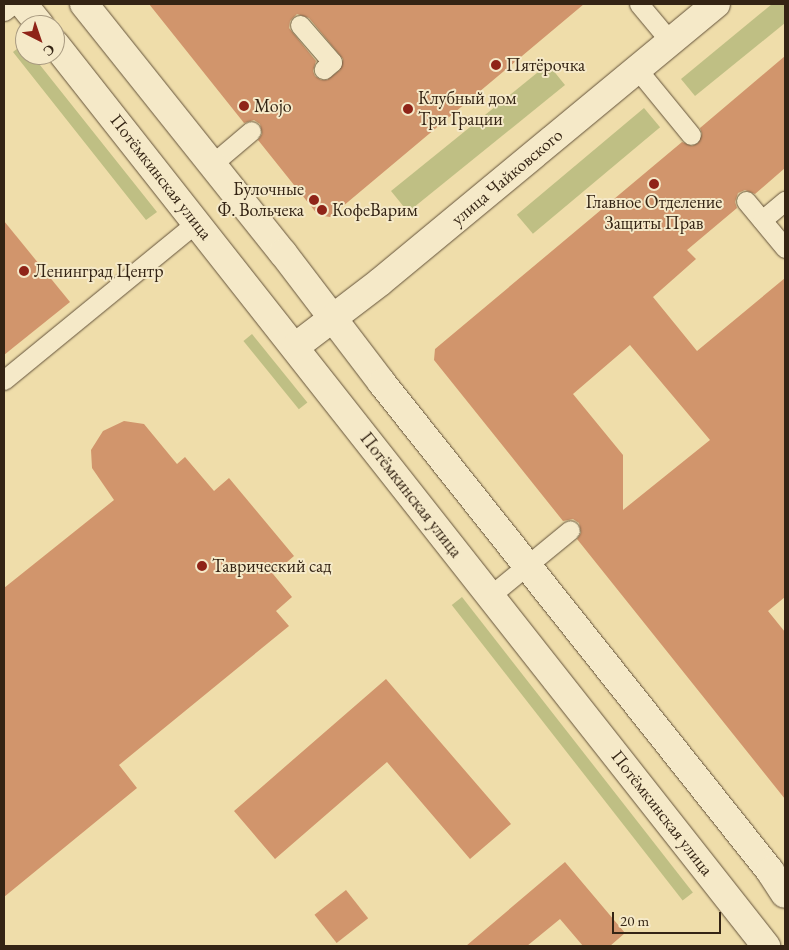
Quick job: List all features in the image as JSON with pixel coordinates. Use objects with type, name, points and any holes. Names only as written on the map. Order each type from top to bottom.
[{"type":"street","points":[[23,4],[32,15]]},
{"type":"street","points":[[84,4],[770,871],[785,894]]},
{"type":"street","name":"улица Чайковского","points":[[295,348],[333,319],[716,4]]},
{"type":"street","name":"Потёмкинская улица","points":[[65,57],[766,946]]},
{"type":"lane","points":[[4,11],[13,4]]},
{"type":"lane","points":[[639,4],[670,41]]},
{"type":"lane","points":[[300,25],[332,62],[324,68]]},
{"type":"lane","points":[[637,69],[691,135]]},
{"type":"lane","points":[[212,164],[251,132]]},
{"type":"lane","points":[[746,201],[785,248]]},
{"type":"lane","points":[[762,220],[785,201]]},
{"type":"lane","points":[[4,380],[197,222]]},
{"type":"lane","points":[[491,595],[570,530]]},
{"type":"green space","points":[[772,4],[785,5],[785,23],[695,96],[681,79]]},
{"type":"green space","points":[[548,64],[565,85],[408,212],[391,191]]},
{"type":"green space","points":[[23,65],[40,65],[157,212],[146,220]]},
{"type":"green space","points":[[644,108],[660,127],[533,234],[517,215]]},
{"type":"green space","points":[[252,334],[307,402],[299,409],[243,341]]},
{"type":"green space","points":[[462,597],[693,893],[683,901],[452,605]]},
{"type":"building","name":"Клубный дом Три Грации","points":[[149,4],[584,4],[330,217],[318,215],[258,140],[262,134],[260,124],[254,120],[244,123]],"holes":[[[297,14],[309,18],[343,59],[340,70],[327,80],[321,80],[315,76],[313,71],[316,61],[289,28],[290,21]]]},
{"type":"building","points":[[785,56],[785,168],[755,194],[745,190],[738,193],[735,202],[737,208],[687,250],[696,259],[653,297],[697,351],[785,278],[785,597],[768,611],[785,632],[785,799],[577,539],[581,533],[579,523],[573,519],[563,521],[434,360],[435,349],[682,142],[692,146],[698,143],[702,134],[700,128]],"holes":[[[630,345],[710,440],[623,510],[623,455],[573,394]]]},
{"type":"building","name":"Ленинград Центр","points":[[4,221],[70,302],[4,355]]},
{"type":"building","points":[[124,421],[144,424],[177,464],[185,457],[214,491],[229,478],[294,556],[273,574],[292,597],[276,611],[289,626],[119,765],[137,788],[4,897],[4,588],[114,500],[92,468],[91,450],[103,431]]},
{"type":"building","points":[[386,679],[511,824],[470,859],[387,762],[275,859],[234,811]]},
{"type":"building","points":[[565,862],[625,933],[610,946],[583,946],[560,919],[527,946],[466,946]]},
{"type":"building","points":[[346,890],[368,918],[337,943],[314,915]]},
{"type":"place","name":"Пятёрочка","points":[[496,65]]},
{"type":"place","name":"Mojo","points":[[244,106]]},
{"type":"place","name":"Клубный дом Три Грации","points":[[408,109]]},
{"type":"place","name":"Главное Отделение Защиты Прав","points":[[654,184]]},
{"type":"place","name":"Булочные Ф. Вольчека","points":[[314,200]]},
{"type":"place","name":"КофеВарим","points":[[322,210]]},
{"type":"place","name":"Ленинград Центр","points":[[24,271]]},
{"type":"place","name":"Таврический сад","points":[[202,566]]}]
